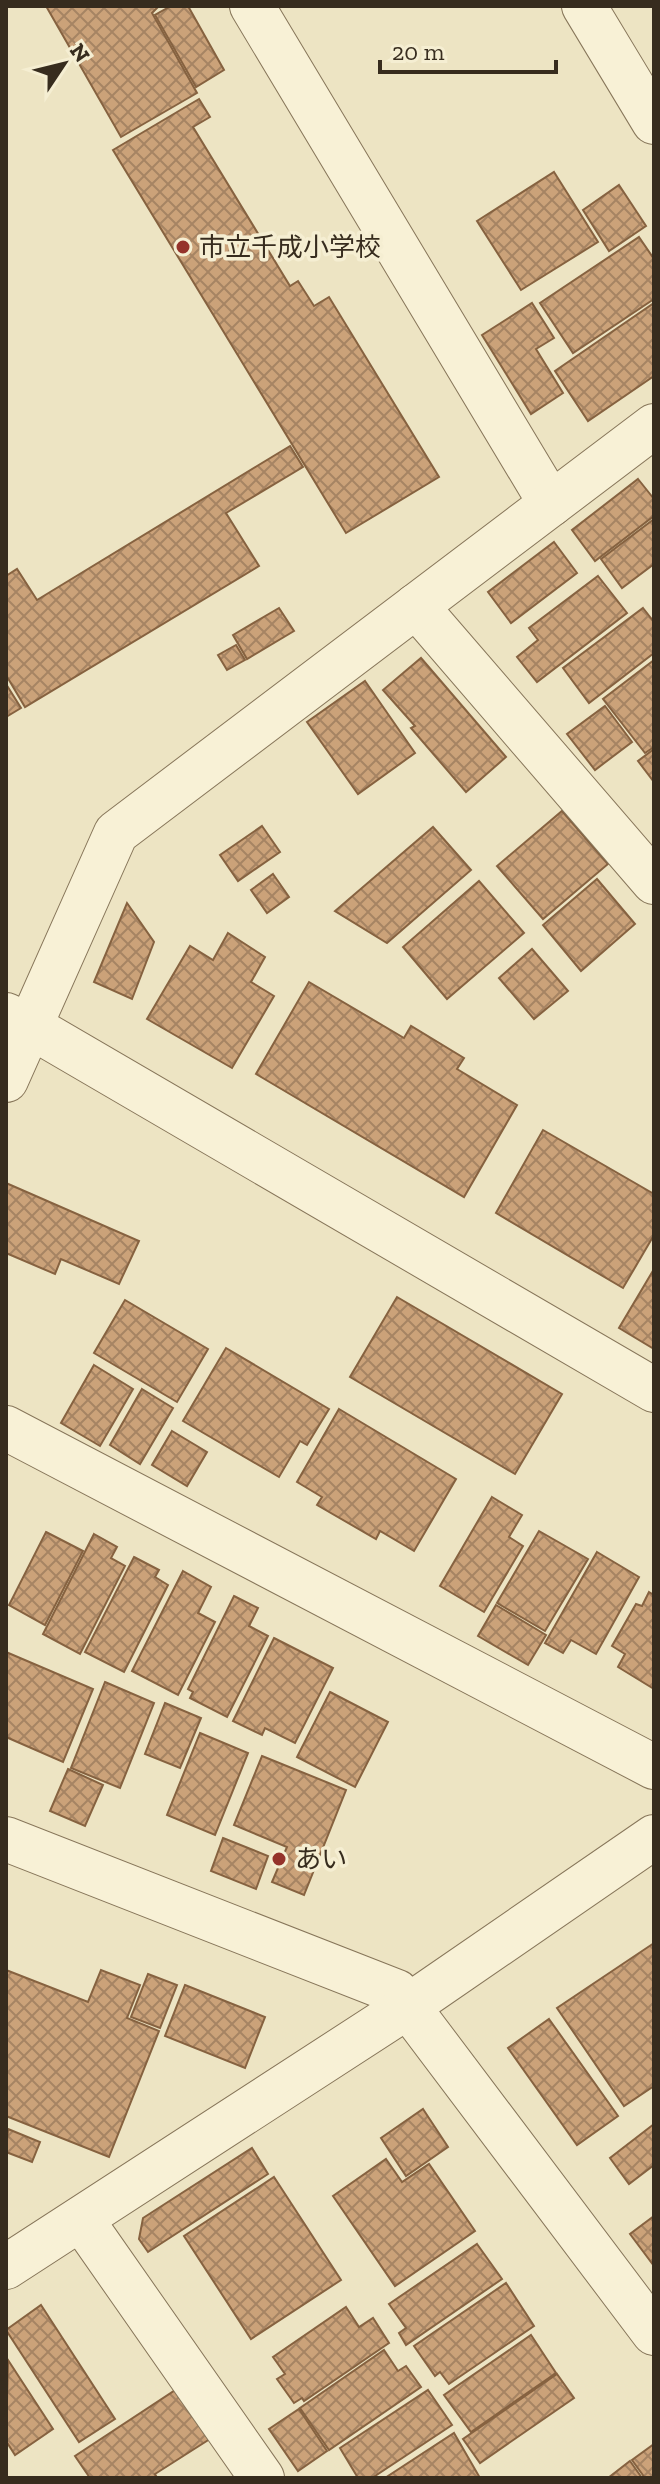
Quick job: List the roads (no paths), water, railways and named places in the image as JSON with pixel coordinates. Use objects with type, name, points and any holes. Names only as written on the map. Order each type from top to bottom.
[{"type":"street","points":[[252,6],[551,504]]},
{"type":"street","points":[[584,6],[654,122]]},
{"type":"street","points":[[6,1080],[17,1020],[116,833],[654,426]]},
{"type":"street","points":[[416,606],[654,882]]},
{"type":"street","points":[[17,1020],[654,1390]]},
{"type":"street","points":[[6,1428],[654,1767]]},
{"type":"street","points":[[6,2267],[407,2007],[654,1837]]},
{"type":"street","points":[[6,1839],[397,1992],[654,2333]]},
{"type":"street","points":[[81,2219],[262,2478]]},
{"type":"place","name":"市立千成小学校","points":[[183,247]]},
{"type":"place","name":"あい","points":[[279,1859]]}]
